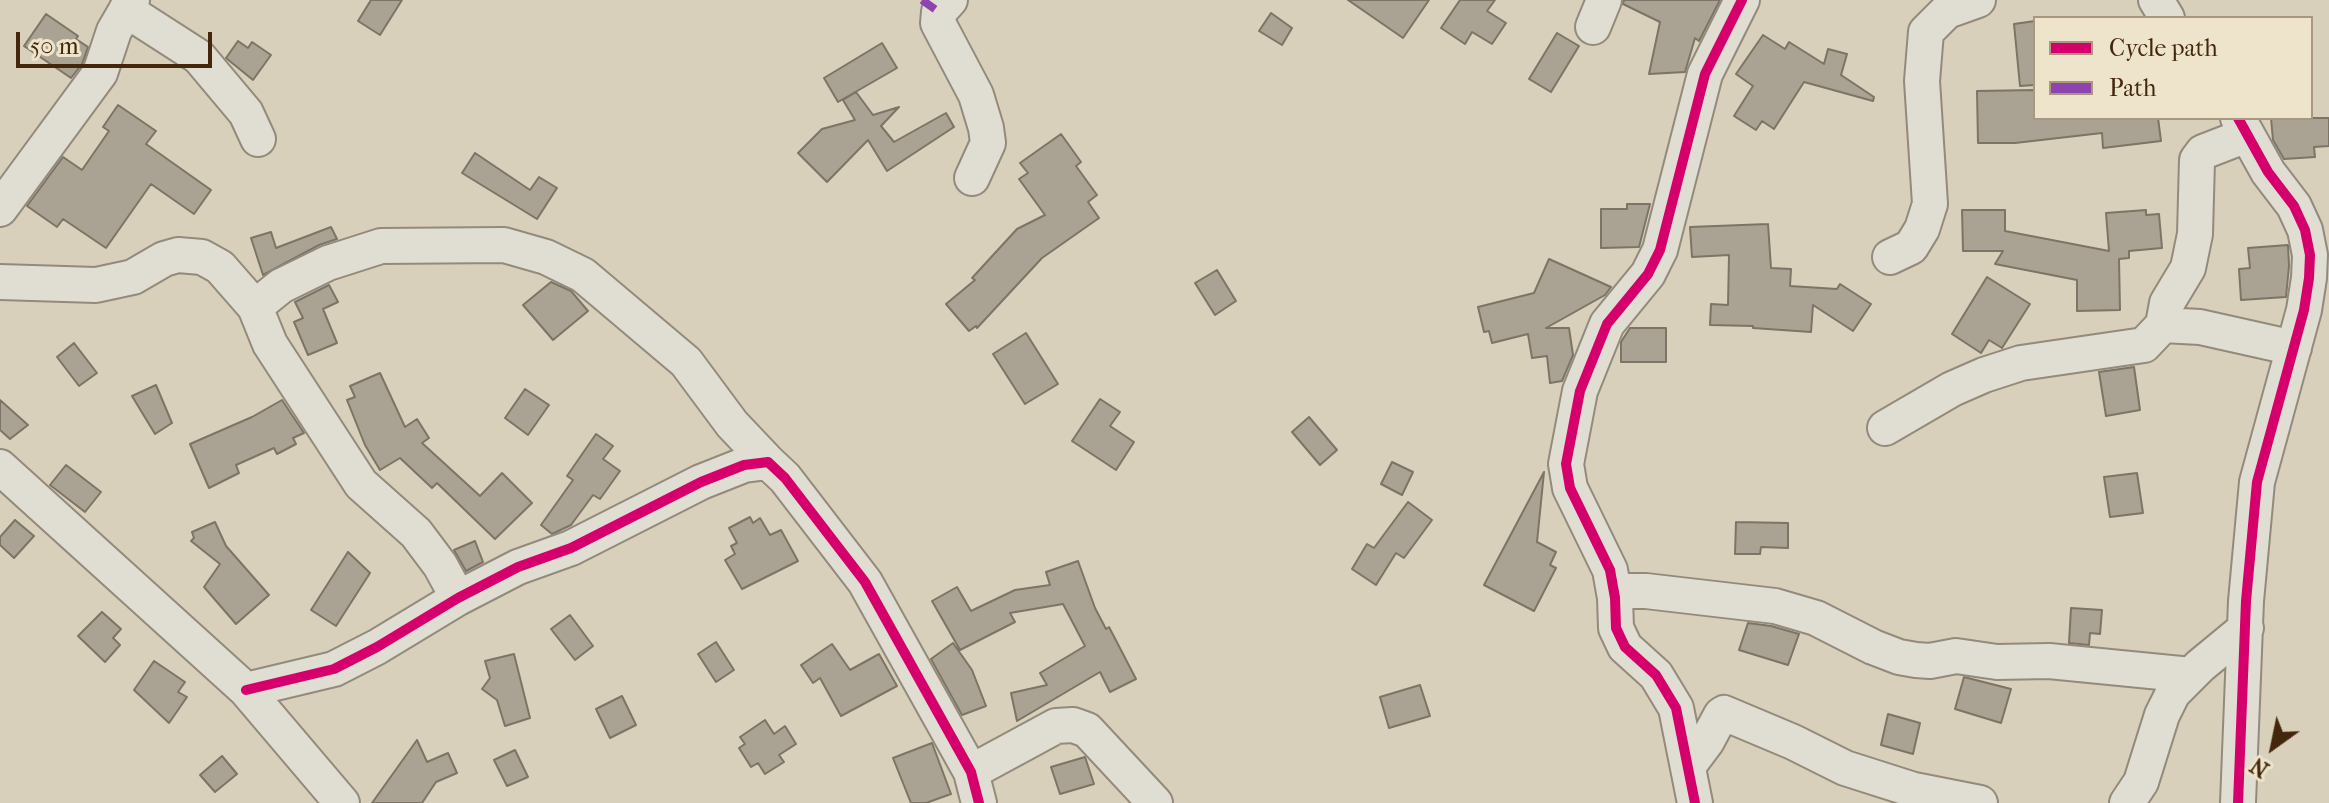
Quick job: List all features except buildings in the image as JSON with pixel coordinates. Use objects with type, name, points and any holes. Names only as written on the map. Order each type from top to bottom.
[{"type":"street","points":[[950,0],[939,12],[938,23],[976,95],[988,143],[972,178]]},
{"type":"street","points":[[1695,803],[1681,725],[1672,701],[1656,675],[1625,647],[1620,638],[1616,628],[1610,570],[1570,488],[1566,464],[1580,391],[1607,324],[1648,274],[1660,250],[1705,74],[1742,0]]},
{"type":"street","points":[[1890,257],[1911,247],[1922,229],[1930,204],[1922,81],[1926,32],[1947,11],[1978,0]]},
{"type":"street","points":[[0,209],[100,73],[114,31],[129,5],[199,57],[246,113],[258,139]]},
{"type":"street","points":[[1885,428],[1952,389],[2021,363],[2144,345],[2163,325],[2167,303],[2188,268],[2195,234],[2197,160],[2203,152],[2242,126],[2268,172],[2294,206],[2319,262],[2309,278],[2294,348],[2257,482],[2246,601],[2238,803]]},
{"type":"street","points":[[255,307],[281,286],[328,263],[381,246],[504,245],[546,257],[583,275],[686,362],[732,424],[785,478],[865,582],[971,791],[1056,726],[1073,725],[1087,730],[1155,803]]},
{"type":"street","points":[[0,282],[96,285],[133,277],[164,259],[178,255],[202,257],[220,267],[255,307],[270,344],[361,484],[416,533],[440,565],[458,598]]},
{"type":"street","points":[[2163,325],[2200,327],[2294,348]]},
{"type":"street","points":[[246,690],[334,669],[518,567],[571,548],[701,482],[744,465],[768,462]]},
{"type":"street","points":[[0,467],[246,690],[342,803]]},
{"type":"street","points":[[1614,591],[1646,591],[1775,606],[1816,618],[1873,647],[1916,660],[1956,656],[1997,662],[2049,661],[2191,675]]},
{"type":"street","points":[[2127,803],[2141,782],[2162,715],[2173,693],[2246,628]]},
{"type":"street","points":[[1689,765],[1724,713],[1845,768],[1914,790],[1980,803]]},
{"type":"marked path","points":[[922,0],[939,12]]},
{"type":"cycle path","points":[[1695,803],[1676,708],[1656,675],[1625,647],[1616,628],[1610,570],[1570,488],[1566,464],[1580,391],[1607,324],[1648,274],[1660,250],[1705,74],[1742,0]]},
{"type":"cycle path","points":[[2238,803],[2246,601],[2257,482],[2304,310],[2310,255],[2305,230],[2294,206],[2268,172],[2239,120]]},
{"type":"cycle path","points":[[246,690],[334,669],[518,567],[571,548],[701,482],[744,465],[768,462],[785,478],[865,582],[971,772],[979,803]]}]
